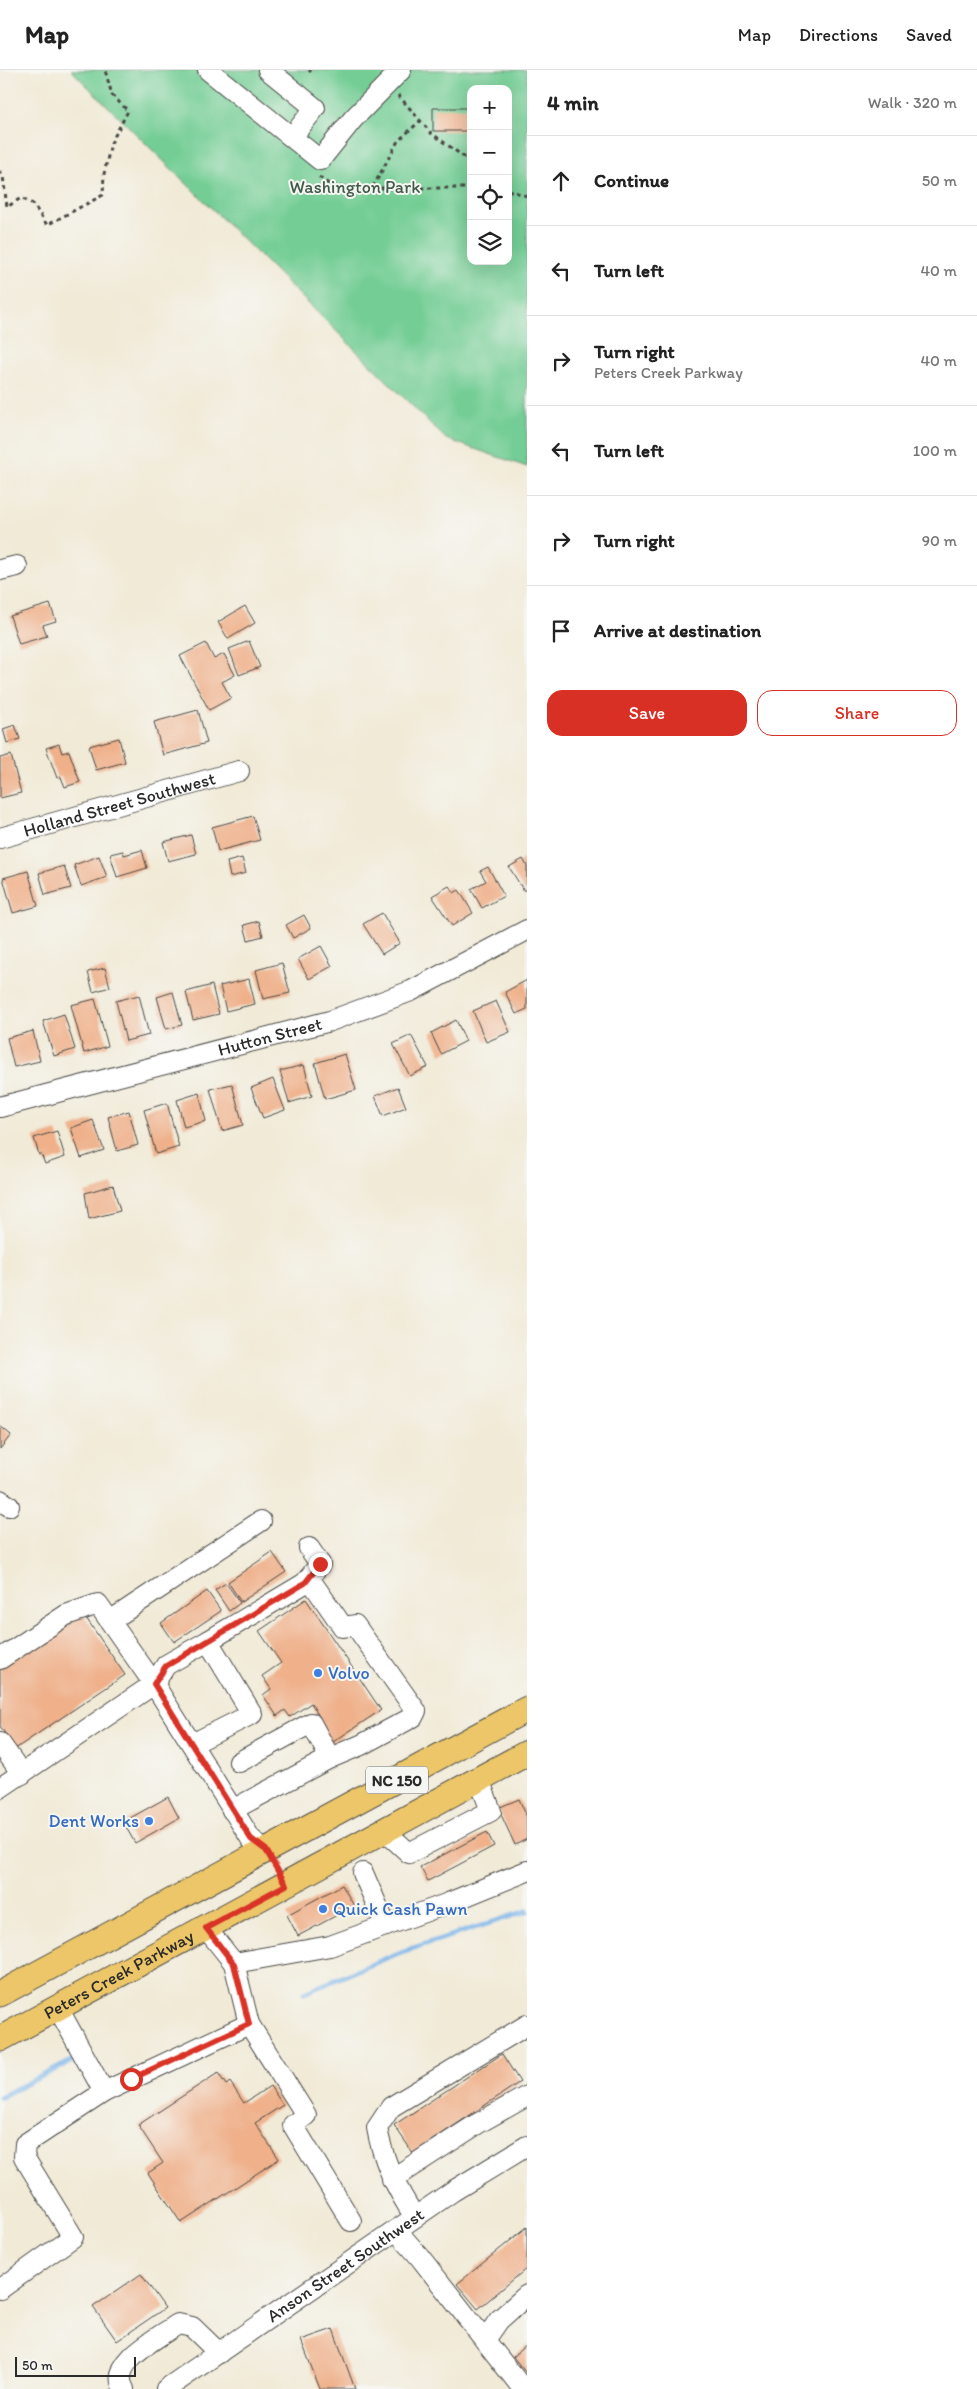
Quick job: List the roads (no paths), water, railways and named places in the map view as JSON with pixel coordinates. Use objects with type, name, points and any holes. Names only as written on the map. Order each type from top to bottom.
[{"type":"main road","name":"NC 150","points":[[0,1994],[527,1709]]},
{"type":"main road","points":[[474,1738],[486,1776]]},
{"type":"main road","name":"Peters Creek Parkway","points":[[0,2039],[527,1753]]},
{"type":"main road","points":[[266,1850],[286,1885]]},
{"type":"main road","points":[[39,1972],[58,2008]]},
{"type":"street","points":[[208,70],[320,160],[392,75]]},
{"type":"street","points":[[268,70],[316,108],[292,138]]},
{"type":"street","name":"Holland Street Southwest","points":[[0,838],[239,771]]},
{"type":"street","name":"Hutton Street","points":[[0,1107],[330,1021],[411,991],[527,930]]},
{"type":"street","points":[[110,1621],[261,1521]]},
{"type":"street","points":[[0,1788],[154,1684],[166,1666],[305,1583],[320,1564],[309,1548]]},
{"type":"street","points":[[232,1810],[330,1758],[361,1745],[413,1717],[416,1711],[355,1626],[343,1626],[309,1578]]},
{"type":"street","points":[[0,1659],[66,1615],[98,1604],[154,1684],[251,1839],[266,1850]]},
{"type":"street","points":[[192,1744],[252,1714],[208,1641]]},
{"type":"street","points":[[239,1762],[311,1723],[330,1758]]},
{"type":"street","points":[[0,1743],[22,1774]]},
{"type":"street","points":[[385,1831],[409,1853],[491,1811],[486,1776]]},
{"type":"street","points":[[234,1964],[330,1946],[527,1870]]},
{"type":"street","points":[[363,1874],[386,1926]]},
{"type":"street","points":[[206,1928],[234,1964],[249,2024],[306,2115],[293,2125],[351,2221]]},
{"type":"street","points":[[58,2008],[104,2092]]},
{"type":"street","points":[[0,2289],[73,2238],[24,2157],[25,2144],[104,2092],[249,2024]]},
{"type":"street","points":[[415,2217],[396,2189],[381,2150],[377,2128],[391,2107],[527,2025]]},
{"type":"street","points":[[392,2179],[477,2124],[527,2096]]},
{"type":"street","name":"Anson Street Southwest","points":[[166,2389],[453,2190],[527,2146]]},
{"type":"street","points":[[396,2230],[523,2389]]},
{"type":"street","points":[[485,2340],[499,2320],[527,2295]]},
{"type":"street","points":[[124,2389],[121,2384],[122,2370],[130,2357],[178,2324],[192,2327],[219,2353]]},
{"type":"waterway","points":[[304,1993],[401,1952],[527,1911]]},
{"type":"waterway","points":[[0,2097],[74,2060]]},
{"type":"place","name":"Volvo","points":[[318,1673]]},
{"type":"place","name":"Dent Works","points":[[149,1821]]},
{"type":"place","name":"Quick Cash Pawn","points":[[323,1909]]},
{"type":"park label","name":"Washington Park","points":[[355,187]]}]
